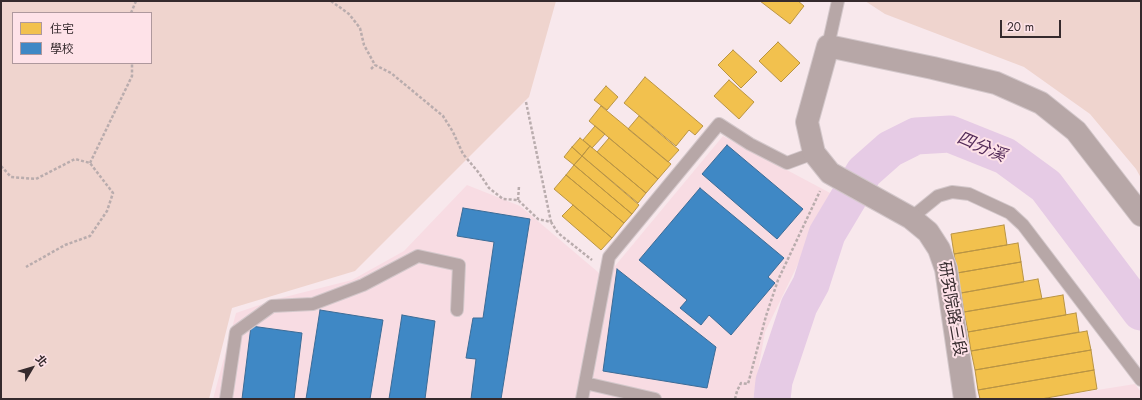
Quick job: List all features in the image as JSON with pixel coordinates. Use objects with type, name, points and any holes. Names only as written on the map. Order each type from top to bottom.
[{"type":"street","points":[[833,175],[814,153],[807,122],[828,46],[996,83],[1041,103],[1076,130],[1141,215]]},
{"type":"street","name":"研究院路三段","points":[[833,175],[911,218],[928,232],[939,249],[946,269],[965,399]]},
{"type":"lane","points":[[828,46],[838,1]]},
{"type":"lane","points":[[582,399],[609,257],[719,124],[750,144],[787,163],[814,153]]},
{"type":"lane","points":[[911,218],[938,196],[952,192],[969,194],[1010,214],[1023,225],[1141,380]]},
{"type":"lane","points":[[226,399],[236,332],[272,306],[312,304],[363,285],[418,256],[459,264],[457,310]]},
{"type":"lane","points":[[584,383],[655,399]]},
{"type":"path","points":[[131,12],[136,1]]},
{"type":"path","points":[[331,1],[349,14],[360,28],[364,45],[375,65],[391,73],[443,116],[453,132],[463,154],[479,173],[488,188],[503,199],[518,200],[538,219],[551,222]]},
{"type":"path","points":[[90,163],[132,76],[132,64]]},
{"type":"path","points":[[371,69],[375,65]]},
{"type":"path","points":[[526,102],[551,222],[558,233],[591,260],[608,262]]},
{"type":"path","points":[[1,166],[11,177],[36,179],[75,159],[90,163],[113,193],[107,211],[90,236],[65,245],[26,267]]},
{"type":"path","points":[[735,399],[741,383],[748,384],[766,316],[778,280],[814,204],[833,175]]},
{"type":"path","points":[[518,200],[519,186]]},
{"type":"shaded area","points":[[1,1],[556,1],[529,97],[355,271],[232,308],[209,399],[1,399]]},
{"type":"shaded area","points":[[865,1],[1141,1],[1141,178],[1136,169],[1090,114],[1024,67],[885,14]]},
{"type":"shaded area","points":[[723,136],[832,194],[765,332],[753,399],[213,399],[236,313],[277,299],[352,280],[404,251],[467,185],[520,206],[605,278]]},
{"type":"shaded area","points":[[1135,384],[1141,392],[1141,399],[1041,399]]},
{"type":"building: 住宅","points":[[760,1],[798,1],[804,6],[790,24]]},
{"type":"building: 住宅","points":[[778,42],[800,63],[781,82],[759,61]]},
{"type":"building: 住宅","points":[[733,50],[757,72],[741,88],[718,65]]},
{"type":"building: 住宅","points":[[645,77],[703,126],[695,135],[689,130],[676,146],[624,103]]},
{"type":"building: 住宅","points":[[729,80],[754,102],[739,119],[714,96]]},
{"type":"building: 住宅","points":[[606,86],[618,97],[607,110],[594,100]]},
{"type":"building: 住宅","points":[[601,106],[671,164],[658,179],[589,121]]},
{"type":"building: 住宅","points":[[639,116],[679,150],[668,162],[628,129]]},
{"type":"building: 住宅","points":[[595,126],[605,134],[592,148],[583,140]]},
{"type":"building: 住宅","points":[[580,138],[590,146],[582,156],[572,147]]},
{"type":"building: 住宅","points":[[609,138],[658,179],[646,193],[597,152]]},
{"type":"building: 住宅","points":[[590,146],[646,193],[638,203],[582,156]]},
{"type":"building: 住宅","points":[[572,147],[582,156],[574,165],[564,157]]},
{"type":"building: 住宅","points":[[582,156],[639,205],[632,214],[574,165]]},
{"type":"building: 住宅","points":[[574,165],[632,214],[624,223],[566,175]]},
{"type":"building: 住宅","points":[[566,175],[624,223],[612,238],[554,189]]},
{"type":"building: 住宅","points":[[573,205],[612,238],[601,250],[562,216]]},
{"type":"building: 住宅","points":[[1004,225],[1007,245],[954,254],[951,234]]},
{"type":"building: 住宅","points":[[1018,243],[1021,262],[957,273],[954,254]]},
{"type":"building: 住宅","points":[[1021,262],[1024,282],[961,293],[957,273]]},
{"type":"building: 住宅","points":[[1038,279],[1042,299],[964,312],[961,293]]},
{"type":"building: 住宅","points":[[1063,295],[1066,315],[968,332],[964,312]]},
{"type":"building: 住宅","points":[[1076,313],[1079,332],[971,351],[968,332]]},
{"type":"building: 住宅","points":[[1087,331],[1091,350],[975,370],[971,351]]},
{"type":"building: 住宅","points":[[1091,350],[1094,370],[978,390],[975,370]]},
{"type":"building: 住宅","points":[[1094,370],[1097,389],[1041,399],[980,399],[978,390]]},
{"type":"building: 學校","points":[[727,145],[803,209],[777,239],[702,174]]},
{"type":"building: 學校","points":[[700,188],[784,258],[768,277],[775,283],[731,335],[709,315],[701,325],[680,308],[687,300],[639,260]]},
{"type":"building: 學校","points":[[463,208],[530,219],[501,399],[471,399],[476,359],[466,358],[473,318],[483,318],[494,242],[457,236]]},
{"type":"building: 學校","points":[[617,269],[716,347],[707,388],[603,371]]},
{"type":"building: 學校","points":[[320,310],[383,320],[370,399],[306,399]]},
{"type":"building: 學校","points":[[402,315],[435,321],[425,399],[389,399]]},
{"type":"building: 學校","points":[[251,326],[302,333],[294,399],[242,399]]},
{"type":"waterway","name":"四分溪","points":[[772,399],[774,381],[799,306],[811,284],[827,234],[864,172],[890,149],[916,136],[950,134],[1005,156],[1046,186],[1141,312]]}]
